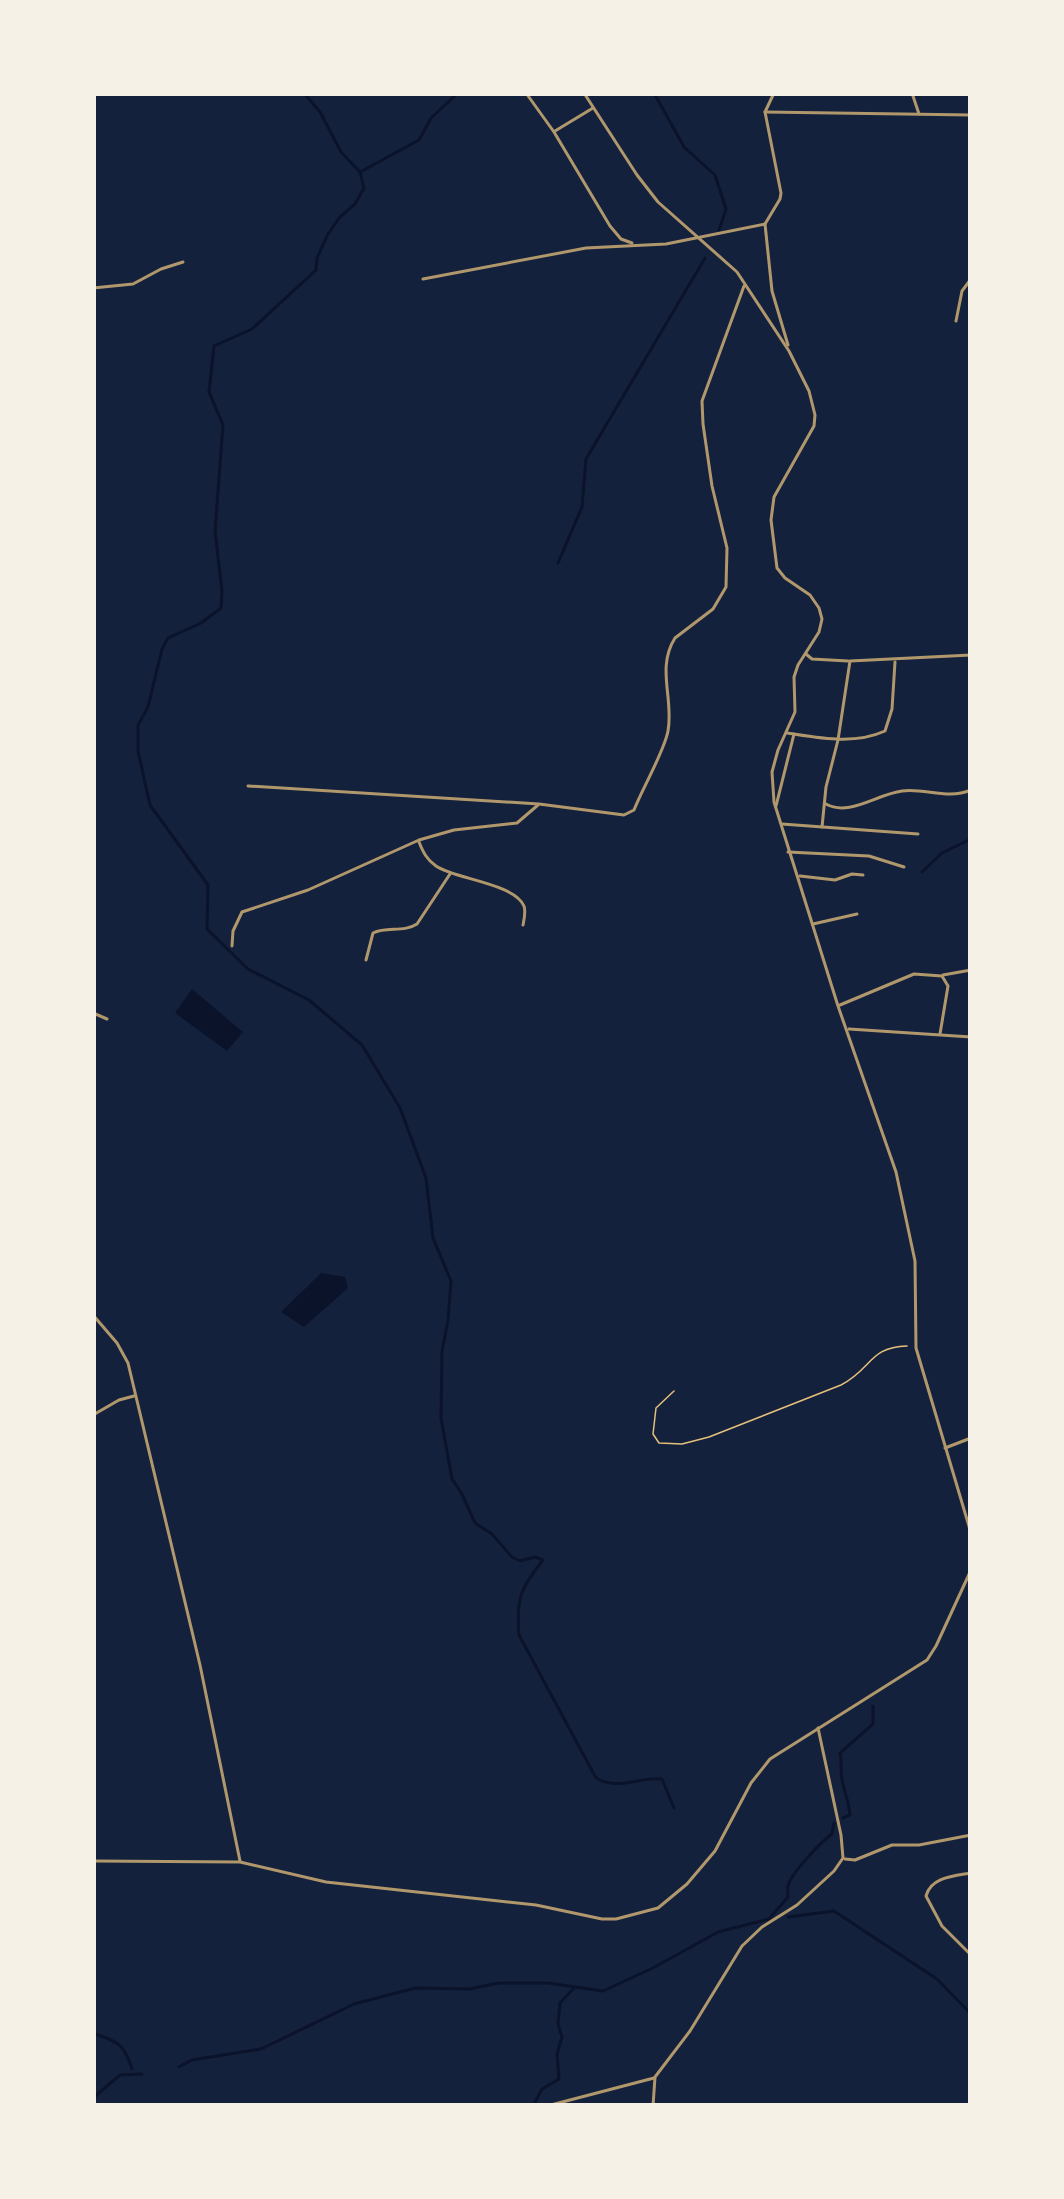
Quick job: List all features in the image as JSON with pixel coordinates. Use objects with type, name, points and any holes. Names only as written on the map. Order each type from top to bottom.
[{"type":"street","points":[[526,93],[617,236],[640,245]]},
{"type":"street","points":[[584,93],[647,188],[744,284],[789,351],[809,391],[815,415],[808,439],[774,497],[772,536],[780,574],[810,595],[822,619],[794,676],[795,712],[772,772],[775,807],[896,1172],[916,1279],[916,1348],[971,1533]]},
{"type":"street","points":[[774,93],[765,112],[781,193],[766,224],[772,291],[789,351]]},
{"type":"street","points":[[912,93],[920,115]]},
{"type":"street","points":[[554,132],[593,108]]},
{"type":"street","points":[[765,112],[971,115]]},
{"type":"street","points":[[423,279],[586,248],[666,244],[766,224]]},
{"type":"street","points":[[93,288],[137,283],[183,262]]},
{"type":"street","points":[[956,320],[962,291],[971,280]]},
{"type":"street","points":[[248,786],[539,804],[624,815],[634,810],[668,730],[665,673],[670,645],[723,596],[728,573],[702,401],[744,284]]},
{"type":"street","points":[[804,653],[812,659],[850,661],[971,655]]},
{"type":"street","points":[[786,733],[838,740],[885,731],[896,659]]},
{"type":"street","points":[[822,827],[850,661]]},
{"type":"street","points":[[775,807],[794,734]]},
{"type":"street","points":[[825,802],[838,809],[899,791],[948,796],[971,790]]},
{"type":"street","points":[[232,946],[242,912],[308,890],[419,840],[454,830],[518,823],[539,804]]},
{"type":"street","points":[[780,824],[918,834]]},
{"type":"street","points":[[419,840],[431,863],[516,898],[524,907],[523,926]]},
{"type":"street","points":[[788,852],[869,856],[904,867]]},
{"type":"street","points":[[366,960],[373,933],[417,925],[451,873]]},
{"type":"street","points":[[796,876],[836,880],[863,875]]},
{"type":"street","points":[[812,924],[856,914]]},
{"type":"street","points":[[838,1006],[901,977],[971,970]]},
{"type":"street","points":[[940,1034],[948,986],[942,976]]},
{"type":"street","points":[[93,1013],[107,1019]]},
{"type":"street","points":[[847,1029],[971,1037]]},
{"type":"street","points":[[93,1315],[122,1352],[136,1396],[200,1665],[240,1862]]},
{"type":"street","points":[[93,1415],[136,1396]]},
{"type":"street","points":[[945,1448],[971,1438]]},
{"type":"street","points":[[93,1861],[240,1862],[326,1882],[536,1905],[602,1919],[658,1908],[715,1851],[760,1771],[779,1751],[926,1660],[971,1570]]},
{"type":"street","points":[[653,2106],[655,2078],[751,1936],[797,1906],[843,1858],[818,1726]]},
{"type":"street","points":[[843,1858],[855,1860],[892,1845],[971,1835]]},
{"type":"street","points":[[971,1873],[936,1881],[926,1896],[935,1917],[971,1955]]},
{"type":"street","points":[[547,2106],[655,2078]]},
{"type":"path","points":[[674,1391],[654,1414],[652,1434],[659,1443],[682,1444],[709,1437],[841,1385],[885,1348],[916,1348]]},
{"type":"water","points":[[192,989],[243,1032],[227,1051],[175,1013]]},
{"type":"water","points":[[321,1273],[345,1277],[348,1288],[304,1327],[281,1312]]},
{"type":"waterway","points":[[304,93],[341,152],[360,172],[364,188],[328,234],[316,270],[252,329],[214,346],[209,392],[223,425],[215,531],[221,608],[168,638],[138,725],[138,751],[150,805],[208,885],[207,929],[248,969],[309,1000],[362,1045],[400,1108],[426,1178],[433,1238],[451,1281],[442,1351],[441,1418],[452,1479],[475,1523],[512,1557],[543,1560],[522,1594],[519,1635],[596,1778],[620,1784],[662,1779],[674,1808]]},
{"type":"waterway","points":[[360,172],[419,140],[431,118],[458,93]]},
{"type":"waterway","points":[[654,93],[684,147],[715,175],[726,209],[719,230]]},
{"type":"waterway","points":[[558,563],[582,507],[586,459],[705,258]]},
{"type":"waterway","points":[[922,872],[942,853],[971,839]]},
{"type":"waterway","points":[[843,1818],[850,1815],[840,1753],[873,1724],[873,1706]]},
{"type":"waterway","points":[[179,2067],[192,2060],[261,2049],[354,2004],[415,1988],[548,1983],[603,1991],[718,1932],[769,1919],[788,1897],[795,1874],[832,1834],[834,1823]]},
{"type":"waterway","points":[[788,1917],[834,1911],[937,1979],[971,2014]]},
{"type":"waterway","points":[[534,2104],[542,2089],[559,2079],[560,2003],[574,1988]]},
{"type":"waterway","points":[[93,2033],[119,2045],[132,2069]]},
{"type":"waterway","points":[[93,2098],[120,2075],[142,2074]]}]
